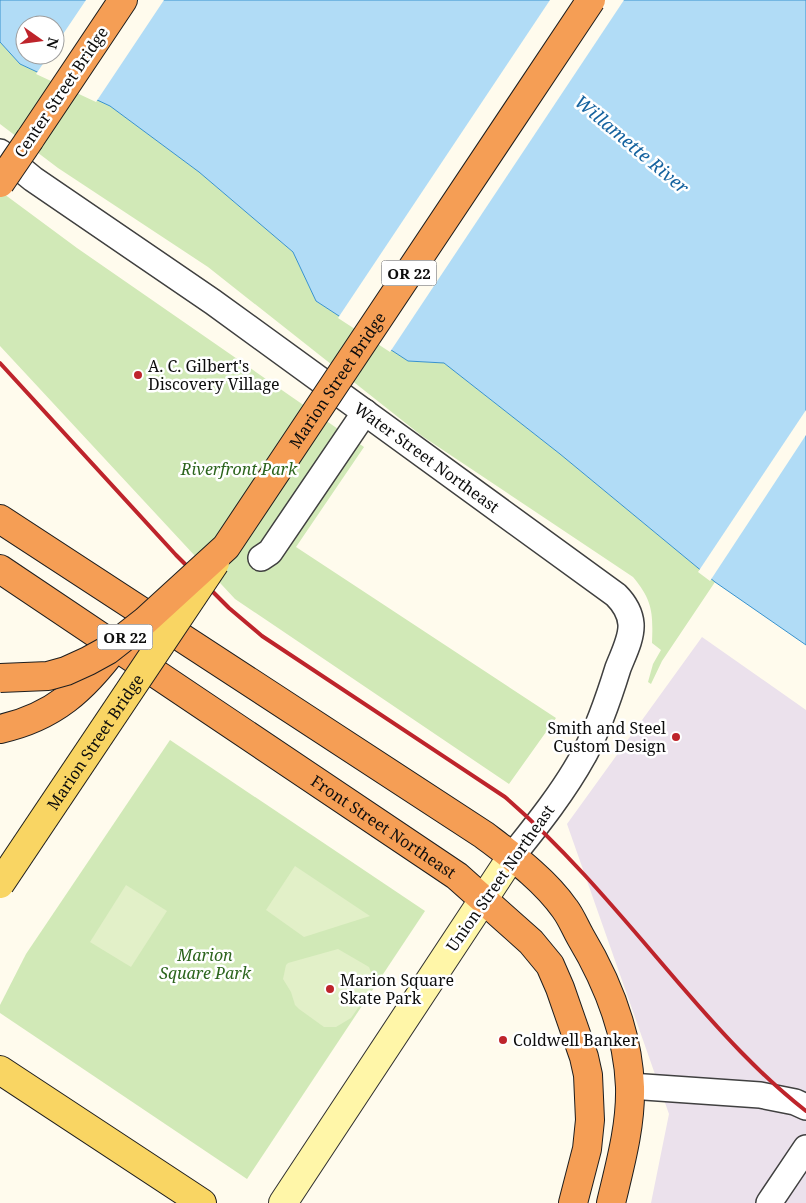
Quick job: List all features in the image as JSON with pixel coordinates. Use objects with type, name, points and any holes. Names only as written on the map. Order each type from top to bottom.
[{"type":"highway","name":"Center Street Bridge","points":[[0,183],[123,0]]},
{"type":"highway","name":"Marion Street Bridge","points":[[226,547],[591,0]]},
{"type":"highway","points":[[0,167],[30,139]]},
{"type":"highway","points":[[0,519],[484,835],[531,871],[565,909],[594,959],[616,1016],[625,1048],[630,1086],[628,1116],[622,1157],[611,1203]]},
{"type":"highway","name":"OR 22","points":[[0,678],[48,676],[66,671],[108,650],[145,621],[226,547]]},
{"type":"highway","name":"Front Street Northeast","points":[[0,568],[457,876],[531,942],[550,965],[568,1007],[588,1075],[590,1120],[586,1149],[574,1203]]},
{"type":"highway","points":[[0,728],[26,721],[42,714],[71,696],[96,673],[116,646]]},
{"type":"highway","points":[[579,1043],[602,1058],[611,1072],[630,1086]]},
{"type":"main road","name":"Marion Street Bridge","points":[[0,884],[226,547]]},
{"type":"main road","points":[[0,1070],[202,1203]]},
{"type":"street","name":"Water Street Northeast","points":[[0,152],[72,207],[213,302],[616,595],[629,612]]},
{"type":"street","points":[[261,558],[270,552],[365,412]]},
{"type":"street","name":"Union Street Northeast","points":[[283,1203],[512,856],[537,825],[585,753],[606,705],[631,631],[629,612]]},
{"type":"street","points":[[630,1086],[760,1095],[795,1102],[806,1107]]},
{"type":"street","points":[[769,1203],[806,1148]]},
{"type":"shaded area","points":[[702,637],[806,710],[806,1203],[651,1203],[669,1114],[567,824]]},
{"type":"green space","points":[[0,42],[15,58],[15,65],[22,65],[110,106],[199,172],[293,252],[316,301],[408,361],[444,363],[560,454],[715,582],[662,661],[651,684],[648,682],[653,664],[661,650],[652,643],[652,615],[648,601],[640,585],[633,577],[422,436],[208,267],[58,168],[0,124]]},
{"type":"green space","name":"Riverfront Park","points":[[0,191],[77,248],[364,447],[296,547],[556,718],[509,784],[235,599],[0,346]]},
{"type":"green space","name":"Marion Square Park","points":[[170,740],[425,911],[247,1179],[0,1013],[0,1005],[26,954]]},
{"type":"green space","name":"Marion Square Skate Park","points":[[295,866],[370,916],[304,937],[266,910]]},
{"type":"green space","points":[[126,885],[167,911],[131,967],[90,942]]},
{"type":"green space","name":"Marion Square Skate Park","points":[[338,949],[369,967],[373,977],[372,986],[351,1018],[336,1027],[324,1027],[295,1005],[291,992],[283,979],[288,963]]},
{"type":"water","name":"Willamette River","points":[[0,0],[806,0],[806,645],[715,582],[560,454],[444,363],[408,361],[316,301],[293,252],[199,172],[110,106],[22,65],[65,65],[65,15],[15,15],[15,58],[0,42]]},
{"type":"pier","points":[[86,0],[164,0],[96,102],[36,74],[42,65],[65,65],[65,31]]},
{"type":"pier","points":[[550,0],[624,0],[390,352],[338,318]]},
{"type":"pier","points":[[806,410],[806,435],[710,581],[698,572]]},
{"type":"railway","points":[[0,363],[176,555],[229,608],[262,636],[505,797],[529,819],[597,889],[726,1037],[773,1083],[806,1111]]},
{"type":"place","name":"A. C. Gilbert's Discovery Village","points":[[138,375]]},
{"type":"place","name":"Smith and Steel Custom Design","points":[[676,737]]},
{"type":"place","name":"Marion Square Skate Park","points":[[330,989]]},
{"type":"place","name":"Coldwell Banker","points":[[503,1040]]}]
